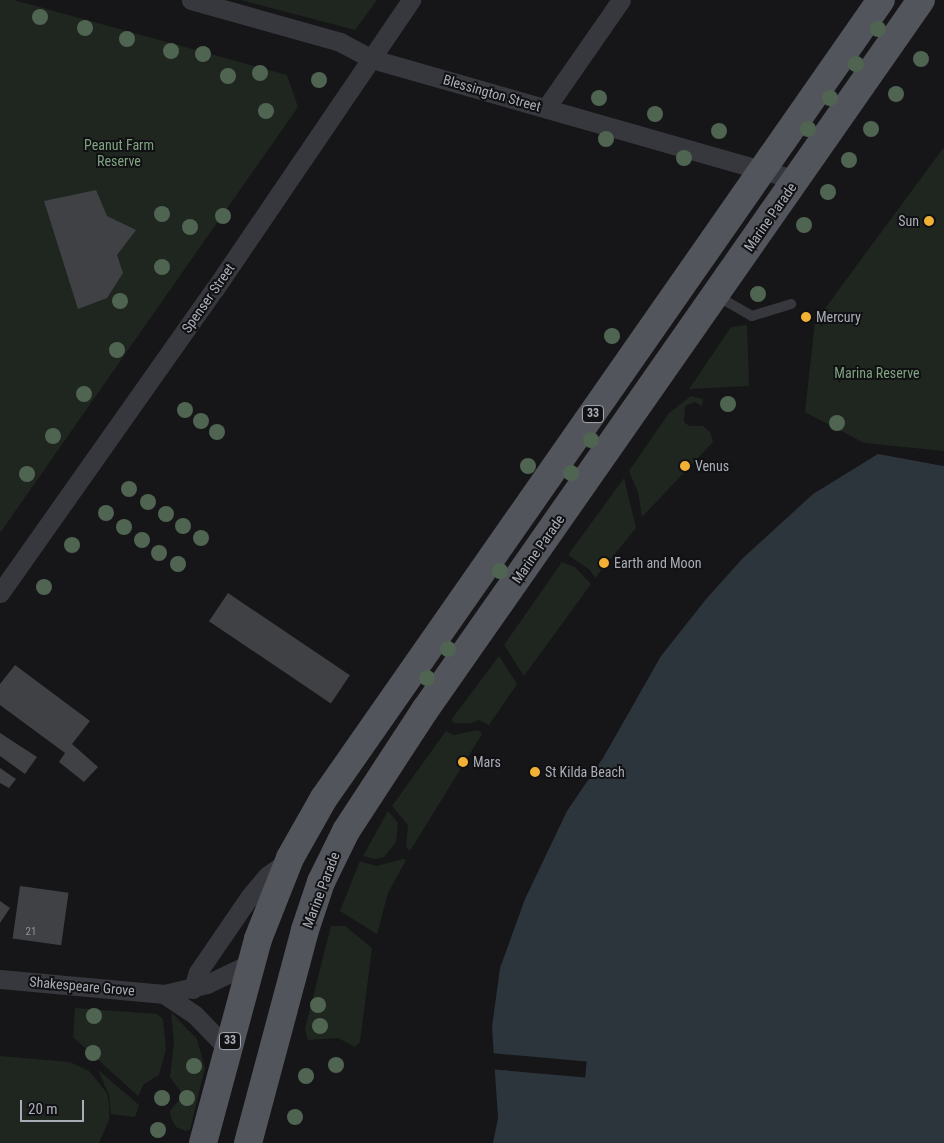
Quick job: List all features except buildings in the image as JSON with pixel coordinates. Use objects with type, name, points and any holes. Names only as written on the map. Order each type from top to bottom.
[{"type":"main road","name":"33","points":[[203,1143],[251,963],[290,858],[324,798],[881,0]]},
{"type":"main road","name":"Marine Parade","points":[[248,1143],[305,930],[322,882],[346,831],[425,710],[921,0]]},
{"type":"street","name":"Blessington Street","points":[[190,0],[340,42],[372,59],[796,180]]},
{"type":"street","name":"Spenser Street","points":[[0,593],[372,59],[411,0]]},
{"type":"street","points":[[546,108],[621,0]]},
{"type":"street","points":[[193,989],[198,972],[250,896],[267,876],[290,858]]},
{"type":"street","name":"Shakespeare Grove","points":[[0,979],[164,994],[193,989],[251,963]]},
{"type":"street","name":"Shakespeare Grove","points":[[164,994],[195,1015],[228,1049]]},
{"type":"lane","points":[[716,294],[752,316],[791,304]]},
{"type":"green space","name":"Peanut Farm Reserve","points":[[0,0],[14,0],[287,75],[298,107],[0,533]]},
{"type":"green space","points":[[241,0],[377,0],[355,30]]},
{"type":"green space","name":"Marina Reserve","points":[[944,147],[944,451],[864,443],[805,412],[815,322]]},
{"type":"green space","points":[[747,325],[749,386],[689,389],[731,327]]},
{"type":"green space","points":[[691,396],[703,399],[702,406],[695,402],[685,406],[684,422],[689,426],[703,426],[710,432],[713,442],[642,517],[638,492],[629,471],[669,413]]},
{"type":"green space","points":[[624,478],[636,528],[595,578],[590,570],[568,555]]},
{"type":"green space","points":[[562,562],[575,567],[591,584],[524,676],[504,645]]},
{"type":"green space","points":[[499,656],[517,684],[489,725],[479,720],[472,723],[454,723],[451,720]]},
{"type":"green space","points":[[478,730],[482,734],[410,851],[406,847],[408,825],[392,806],[446,731],[454,735]]},
{"type":"green space","points":[[388,811],[398,823],[396,842],[384,857],[375,859],[363,856]]},
{"type":"green space","points":[[403,859],[406,860],[388,893],[377,934],[340,911],[360,861],[376,866]]},
{"type":"green space","points":[[331,926],[345,926],[372,948],[360,1042],[355,1047],[338,1038],[308,1040],[305,1029]]},
{"type":"green space","points":[[75,1008],[157,1014],[163,1019],[166,1049],[159,1075],[144,1084],[138,1096],[73,1037]]},
{"type":"green space","points":[[171,1012],[197,1039],[205,1068],[190,1130],[185,1131],[176,1127],[171,1118],[170,1111],[183,1095],[170,1077],[174,1043]]},
{"type":"green space","points":[[0,1056],[70,1062],[89,1071],[107,1093],[109,1105],[109,1120],[99,1143],[0,1143]]},
{"type":"green space","points":[[98,1070],[139,1105],[135,1117],[111,1114],[109,1095]]},
{"type":"shaded area","points":[[878,454],[944,466],[944,1143],[493,1143],[498,1118],[492,1027],[500,968],[525,899],[567,811],[603,758],[661,656],[707,598],[743,558],[813,494]]},
{"type":"pier","points":[[876,453],[933,460],[944,466]]},
{"type":"pier","points":[[490,1053],[587,1061],[585,1077],[489,1069]]},
{"type":"place","name":"Sun","points":[[929,221]]},
{"type":"place","name":"Mercury","points":[[806,317]]},
{"type":"place","name":"Venus","points":[[685,466]]},
{"type":"place","name":"Earth and Moon","points":[[604,563]]},
{"type":"place","name":"Mars","points":[[463,762]]},
{"type":"place","name":"St Kilda Beach","points":[[535,772]]}]
